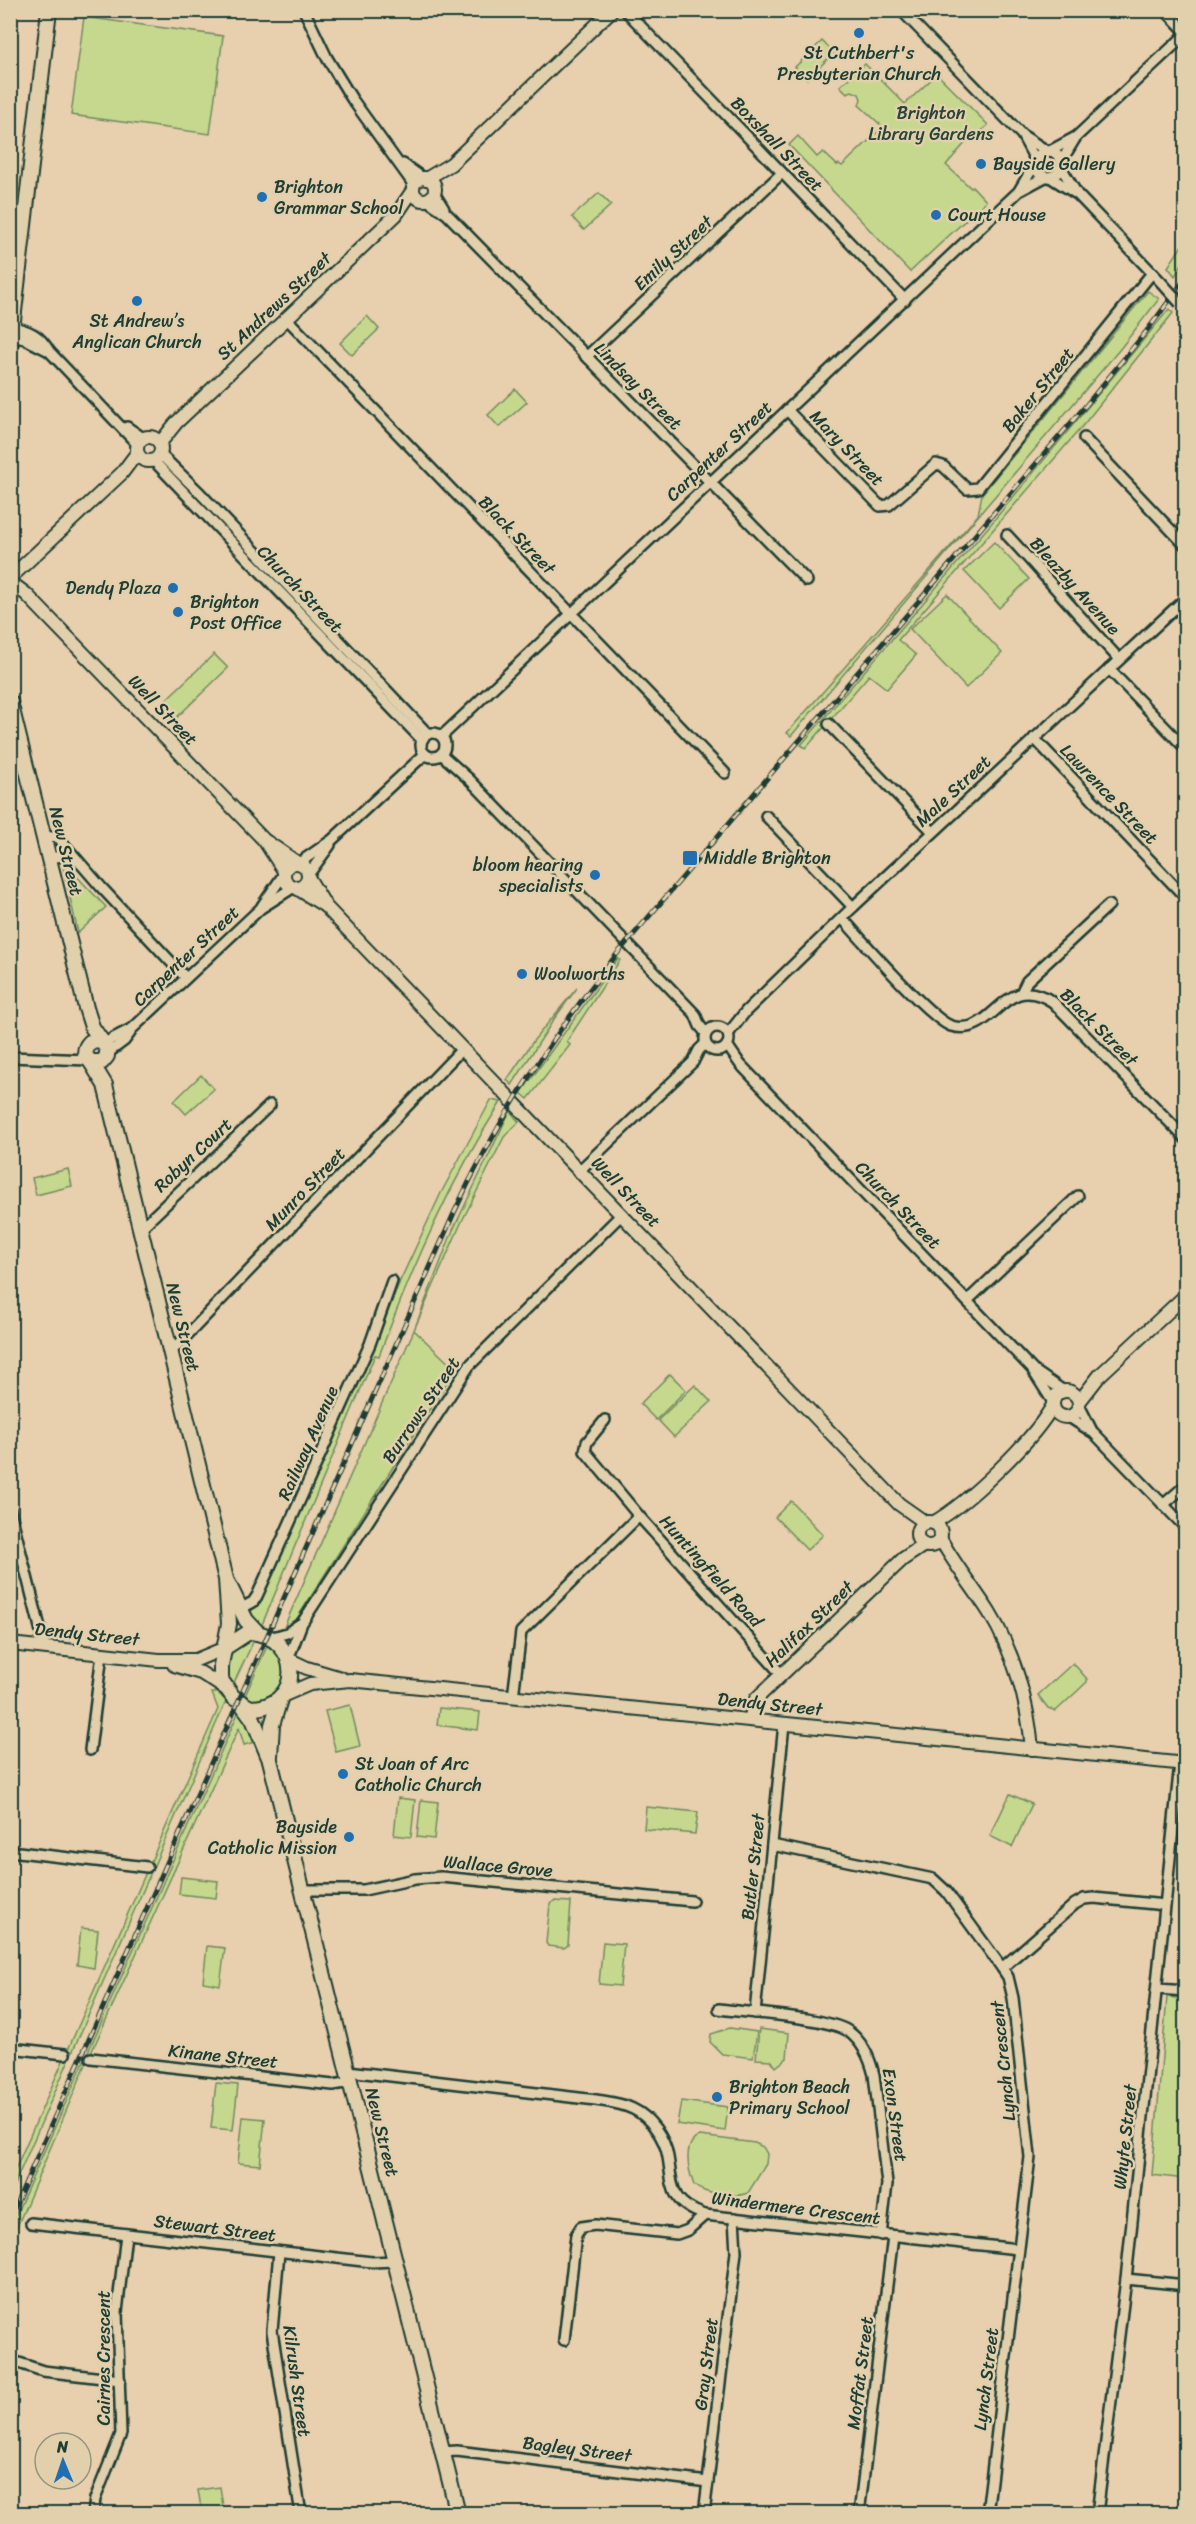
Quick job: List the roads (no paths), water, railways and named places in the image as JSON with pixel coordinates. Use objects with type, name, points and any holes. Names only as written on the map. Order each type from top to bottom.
[{"type":"main road","points":[[12,336],[14,277],[49,10]]},
{"type":"main road","name":"New Street","points":[[10,702],[234,1611],[225,1648]]},
{"type":"main road","points":[[234,1611],[263,1636],[276,1643],[289,1658],[291,1676],[282,1696],[256,1708],[247,1707],[222,1683],[220,1672],[225,1648],[246,1633],[263,1636]]},
{"type":"main road","name":"New Street","points":[[270,1760],[272,1725],[282,1696]]},
{"type":"main road","name":"New Street","points":[[242,1704],[253,1719],[270,1760],[458,2514]]},
{"type":"street","name":"Lindsay Street","points":[[304,10],[327,58],[352,99],[398,161],[586,357],[807,581]]},
{"type":"street","name":"St Andrews Street","points":[[10,580],[612,10]]},
{"type":"street","name":"Boxshall Street","points":[[626,10],[905,300]]},
{"type":"street","points":[[901,10],[1022,135],[1048,151],[1058,154],[1077,194],[1183,306]]},
{"type":"street","points":[[1035,163],[1040,154],[1076,137],[1185,33],[1165,10]]},
{"type":"street","points":[[1022,135],[1038,172],[1077,194]]},
{"type":"street","points":[[1048,177],[1058,174],[1076,137]]},
{"type":"street","name":"Carpenter Street","points":[[442,736],[1019,191],[1035,163]]},
{"type":"street","name":"Emily Street","points":[[586,357],[782,173]]},
{"type":"street","name":"Carpenter Street","points":[[1019,191],[1048,177]]},
{"type":"street","name":"Baker Street","points":[[940,464],[967,489],[974,489],[982,485],[1152,273]]},
{"type":"street","name":"Black Street","points":[[287,319],[725,773]]},
{"type":"street","name":"Church Street","points":[[12,336],[36,334],[49,351],[119,423],[205,498],[425,737]]},
{"type":"street","name":"Mary Street","points":[[787,410],[881,507],[889,505],[932,466],[940,464]]},
{"type":"street","points":[[1084,438],[1185,546]]},
{"type":"street","name":"Bleazby Avenue","points":[[1007,535],[1119,659]]},
{"type":"street","name":"St Andrews Street","points":[[10,565],[37,554]]},
{"type":"street","points":[[26,594],[23,578],[37,554]]},
{"type":"street","name":"Well Street","points":[[10,580],[264,840],[298,863]]},
{"type":"street","name":"Well Street","points":[[10,593],[35,606]]},
{"type":"street","name":"Male Street","points":[[717,1030],[746,1011],[933,832],[1185,598]]},
{"type":"street","points":[[1109,669],[1185,749]]},
{"type":"street","points":[[829,724],[933,832]]},
{"type":"street","points":[[435,732],[442,736],[446,747],[441,754],[435,757],[425,753],[421,748],[425,737],[435,732]]},
{"type":"street","name":"Lawrence Street","points":[[1034,738],[1185,898]]},
{"type":"street","points":[[332,840],[305,883],[295,887],[285,880],[284,872],[289,865],[298,863],[332,840],[425,753]]},
{"type":"street","points":[[441,754],[469,779],[695,1014],[700,1026],[717,1030]]},
{"type":"street","points":[[766,816],[853,908]]},
{"type":"street","points":[[44,836],[58,838],[186,978]]},
{"type":"street","name":"Well Street","points":[[264,840],[284,872]]},
{"type":"street","points":[[49,858],[63,856],[76,859]]},
{"type":"street","points":[[298,863],[306,867],[308,876]]},
{"type":"street","name":"Carpenter Street","points":[[261,908],[284,872]]},
{"type":"street","name":"Well Street","points":[[308,876],[326,907]]},
{"type":"street","name":"Carpenter Street","points":[[96,1051],[133,1028],[261,908],[295,887]]},
{"type":"street","name":"Well Street","points":[[295,887],[326,907],[929,1534],[957,1566],[990,1614],[1014,1667],[1028,1719],[1032,1749]]},
{"type":"street","points":[[842,918],[931,1012],[948,1025],[969,1027],[977,1024],[1010,997],[1021,993],[1027,981],[1109,905]]},
{"type":"street","name":"Black Street","points":[[1021,993],[1037,994],[1053,1002],[1185,1139]]},
{"type":"street","points":[[716,1048],[717,1030]]},
{"type":"street","points":[[716,1048],[717,1030]]},
{"type":"street","name":"Munro Street","points":[[171,1352],[463,1048]]},
{"type":"street","points":[[580,1170],[693,1062],[716,1048]]},
{"type":"street","name":"Church Street","points":[[716,1048],[740,1065],[1032,1369],[1073,1398],[1094,1433],[1185,1528]]},
{"type":"street","points":[[10,1057],[61,1058],[96,1051]]},
{"type":"street","name":"Robyn Court","points":[[140,1229],[270,1105]]},
{"type":"street","points":[[967,1301],[1078,1196]]},
{"type":"street","name":"Burrows Street","points":[[289,1658],[302,1623],[469,1366],[622,1214]]},
{"type":"street","name":"Railway Avenue","points":[[234,1611],[253,1602],[257,1596],[370,1344],[392,1281]]},
{"type":"street","points":[[1073,1398],[1185,1295]]},
{"type":"street","name":"Church Street","points":[[1032,1369],[1053,1404]]},
{"type":"street","points":[[1057,1395],[1073,1398],[1076,1413],[1065,1417],[1056,1413],[1053,1404],[1057,1395]]},
{"type":"street","name":"Halifax Street","points":[[750,1720],[756,1699],[1031,1437],[1053,1404]]},
{"type":"street","name":"Church Street","points":[[1065,1417],[1094,1433]]},
{"type":"street","name":"Halifax Street","points":[[1031,1437],[1065,1417]]},
{"type":"street","name":"Huntingfield Road","points":[[605,1420],[587,1442],[585,1451],[639,1516],[782,1675]]},
{"type":"street","points":[[1163,1505],[1185,1485]]},
{"type":"street","points":[[10,1510],[45,1647]]},
{"type":"street","name":"Huntingfield Road","points":[[513,1697],[521,1632],[639,1516]]},
{"type":"street","points":[[263,1636],[287,1633],[302,1623]]},
{"type":"street","name":"Dendy Street","points":[[10,1644],[159,1660],[196,1660],[225,1648]]},
{"type":"street","points":[[90,1750],[102,1654]]},
{"type":"street","name":"Dendy Street","points":[[289,1658],[311,1669],[350,1680],[1183,1763]]},
{"type":"street","name":"Dendy Street","points":[[159,1660],[201,1673],[227,1690]]},
{"type":"street","name":"Dendy Street","points":[[282,1696],[310,1684],[350,1680]]},
{"type":"street","name":"Butler Street","points":[[754,2013],[784,1724]]},
{"type":"street","name":"Whyte Street","points":[[1097,2514],[1126,2279],[1183,1763]]},
{"type":"street","name":"Lynch Crescent","points":[[772,1845],[933,1879],[946,1891],[1008,1977],[1013,1998],[1030,2157],[1018,2249]]},
{"type":"street","points":[[10,1851],[147,1867]]},
{"type":"street","name":"Wallace Grove","points":[[303,1890],[372,1889],[415,1879],[441,1877],[692,1901]]},
{"type":"street","points":[[1002,1968],[1075,1904],[1084,1899],[1166,1905]]},
{"type":"street","points":[[1158,1989],[1185,1991]]},
{"type":"street","name":"Exon Street","points":[[719,2009],[840,2027],[855,2037],[868,2054],[874,2075],[887,2178],[880,2235]]},
{"type":"street","points":[[10,2048],[65,2054]]},
{"type":"street","name":"Kinane Street","points":[[92,2058],[333,2085],[349,2076]]},
{"type":"street","name":"Windermere Crescent","points":[[349,2076],[596,2100],[634,2109],[652,2124],[659,2134],[668,2155],[671,2185],[677,2197],[692,2210],[705,2214],[1018,2249]]},
{"type":"street","points":[[564,2340],[576,2235],[581,2227],[595,2225],[677,2234],[688,2230],[705,2214]]},
{"type":"street","name":"Gray Street","points":[[704,2514],[736,2252],[734,2218]]},
{"type":"street","name":"Stewart Street","points":[[31,2223],[372,2262],[395,2261]]},
{"type":"street","name":"Cairnes Crescent","points":[[93,2514],[95,2499],[122,2434],[117,2312],[126,2234]]},
{"type":"street","name":"Moffat Street","points":[[860,2514],[893,2236]]},
{"type":"street","name":"Lynch Street","points":[[987,2514],[1018,2249]]},
{"type":"street","name":"Kilrush Street","points":[[279,2252],[272,2331],[301,2514]]},
{"type":"street","points":[[1126,2279],[1185,2285]]},
{"type":"street","points":[[10,2360],[43,2371],[120,2380]]},
{"type":"street","name":"Bagley Street","points":[[443,2452],[457,2451],[708,2482]]},
{"type":"railway","points":[[10,2218],[454,1213],[508,1111],[571,1015],[617,954],[1087,404],[1186,278]]},
{"type":"place","name":"St Cuthbert's Presbyterian Church","points":[[859,33]]},
{"type":"place","name":"Bayside Gallery","points":[[981,164]]},
{"type":"place","name":"Brighton Grammar School","points":[[262,197]]},
{"type":"place","name":"Court House","points":[[936,215]]},
{"type":"place","name":"St Andrew’s Anglican Church","points":[[137,301]]},
{"type":"place","name":"Dendy Plaza","points":[[173,588]]},
{"type":"place","name":"Brighton Post Office","points":[[178,612]]},
{"type":"place","name":"Middle Brighton","points":[[690,858]]},
{"type":"place","name":"bloom hearing specialists","points":[[595,875]]},
{"type":"place","name":"Woolworths","points":[[522,974]]},
{"type":"place","name":"St Joan of Arc Catholic Church","points":[[343,1774]]},
{"type":"place","name":"Bayside Catholic Mission","points":[[349,1837]]},
{"type":"place","name":"Brighton Beach Primary School","points":[[717,2097]]},
{"type":"park label","name":"Brighton Library Gardens","points":[[931,123]]}]
